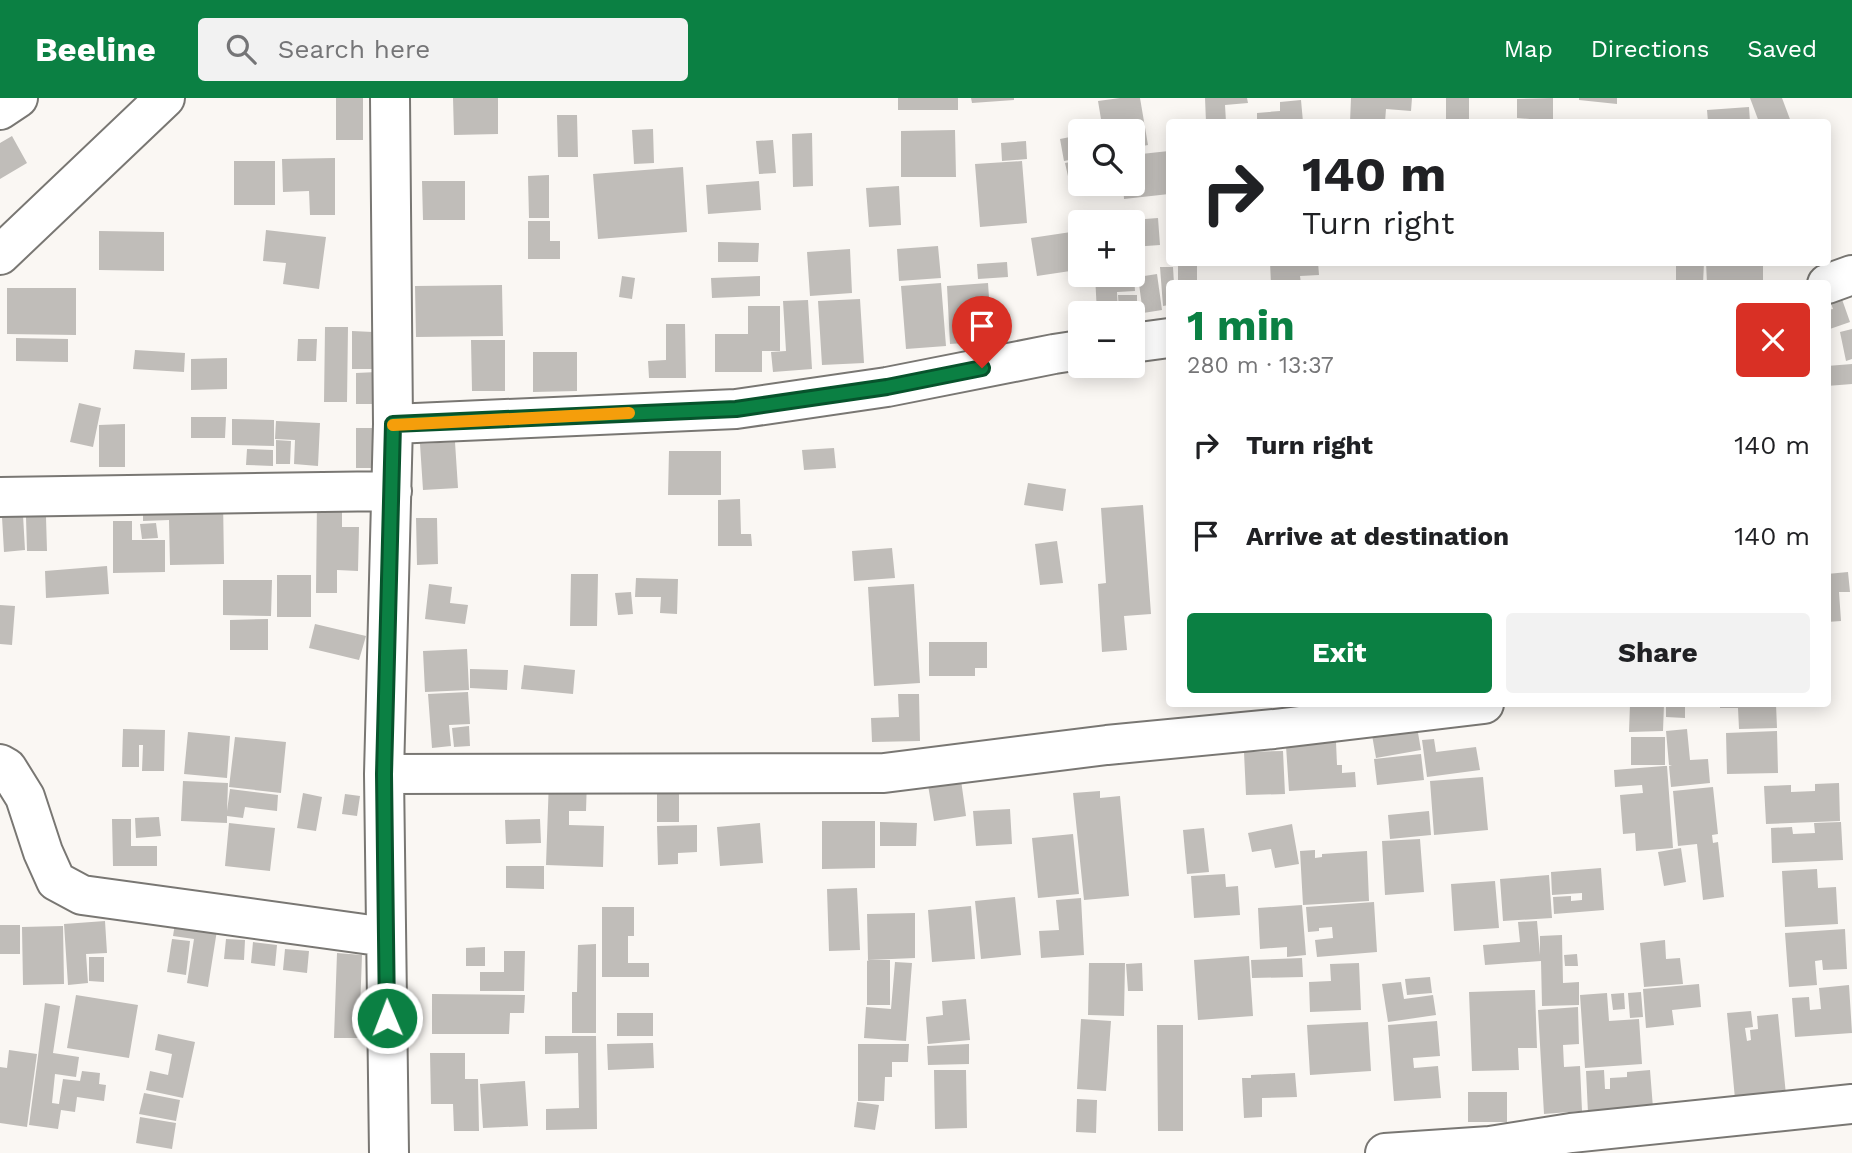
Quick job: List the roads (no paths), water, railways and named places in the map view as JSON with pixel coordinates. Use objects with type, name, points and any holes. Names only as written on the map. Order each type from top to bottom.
[{"type":"street","points":[[0,110],[18,98]]},
{"type":"street","points":[[0,255],[165,98]]},
{"type":"street","points":[[389,1153],[384,774],[393,424],[390,98]]},
{"type":"street","points":[[1831,283],[1852,275]]},
{"type":"street","points":[[1145,341],[1166,338]]},
{"type":"street","points":[[393,424],[736,409],[887,387],[1068,352]]},
{"type":"street","points":[[0,497],[392,491]]},
{"type":"street","points":[[384,774],[884,773],[1107,745],[1459,707]]},
{"type":"street","points":[[0,764],[7,768],[25,797],[43,852],[56,881],[82,895],[386,937]]},
{"type":"street","points":[[1385,1153],[1490,1146],[1571,1133],[1852,1104]]}]
